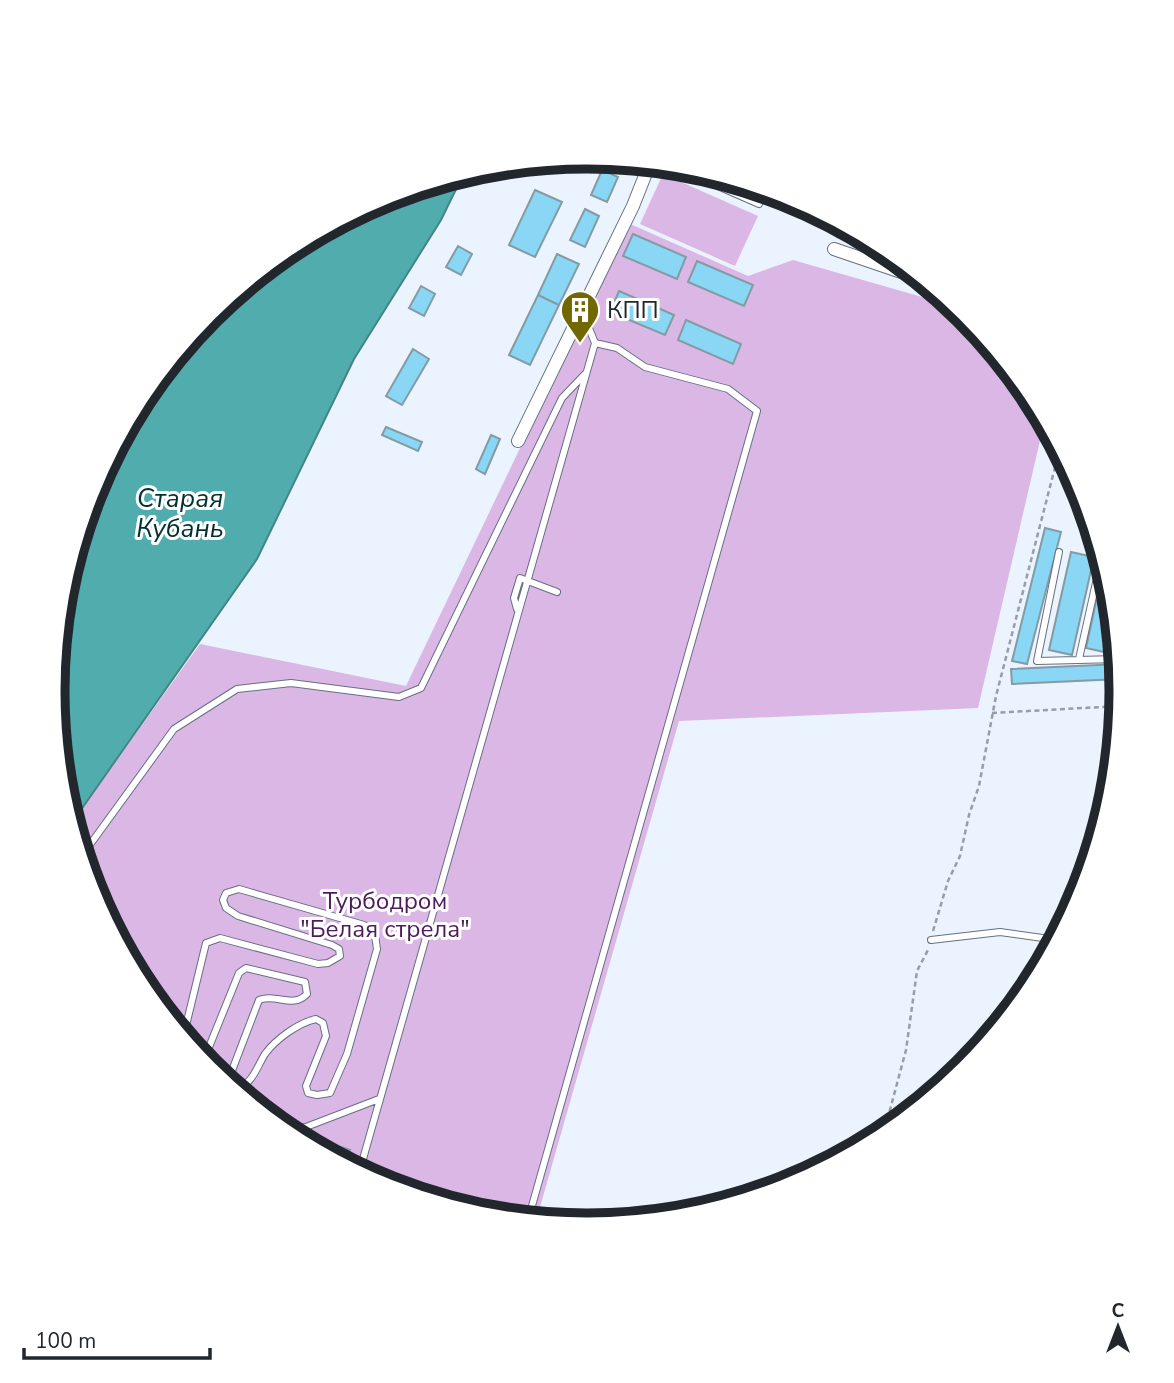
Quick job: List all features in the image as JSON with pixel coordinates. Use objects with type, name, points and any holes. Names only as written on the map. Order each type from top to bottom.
[{"type":"street","points":[[518,441],[633,206],[646,173]]},
{"type":"street","points":[[834,250],[896,270]]},
{"type":"lane","points":[[718,186],[760,204],[762,199]]},
{"type":"lane","points":[[362,1163],[595,343],[581,310]]},
{"type":"lane","points":[[531,1210],[757,411],[729,389],[645,367],[617,348],[595,343]]},
{"type":"lane","points":[[89,847],[174,729],[237,689],[291,683],[399,697],[421,688],[562,398],[586,373]]},
{"type":"lane","points":[[1059,552],[1037,661],[1108,659]]},
{"type":"lane","points":[[526,580],[557,592]]},
{"type":"lane","points":[[1079,659],[1097,580]]},
{"type":"lane","points":[[186,1026],[206,943],[220,938],[318,964],[328,963],[340,956],[339,949],[332,945],[238,916],[226,908],[223,900],[226,893],[239,889],[364,925],[375,934],[377,948],[347,1054],[330,1093],[307,1093],[306,1086],[326,1036],[323,1023],[316,1019],[302,1022],[266,1052],[253,1078],[242,1083]]},
{"type":"lane","points":[[931,940],[1000,932],[1047,938]]},
{"type":"lane","points":[[208,1050],[239,973],[246,968],[305,982],[308,988],[301,1000],[292,1002],[269,996],[259,1000],[231,1073]]},
{"type":"lane","points":[[299,1127],[379,1099]]},
{"type":"lane","points":[[306,1127],[308,1133]]},
{"type":"path","points":[[888,1118],[906,1050],[917,971],[931,940],[979,786],[992,713],[1056,463]]},
{"type":"path","points":[[992,713],[1109,707]]},
{"type":"green space","points":[[662,175],[758,216],[735,266],[640,224]]},
{"type":"green space","name":"Турбодром \"Белая стрела\"","points":[[628,223],[748,276],[793,260],[932,300],[980,347],[1021,401],[1041,435],[978,708],[679,721],[539,1211],[485,1204],[452,1196],[387,1174],[326,1144],[269,1106],[194,1036],[153,982],[135,953],[105,891],[83,827],[80,812],[200,644],[406,686]]},
{"type":"water","name":"Старая Кубань","points":[[458,186],[441,220],[354,359],[257,559],[79,812],[69,760],[66,726],[69,623],[92,524],[135,430],[153,401],[194,347],[269,277],[326,239],[356,223],[419,197]]},
{"type":"building","points":[[602,170],[618,177],[607,202],[591,195]]},
{"type":"building","points":[[535,190],[562,202],[535,257],[509,245]]},
{"type":"building","points":[[585,209],[599,216],[585,247],[570,240]]},
{"type":"building","points":[[633,234],[686,257],[677,279],[623,256]]},
{"type":"building","points":[[458,246],[472,254],[461,275],[446,267]]},
{"type":"building","points":[[557,254],[579,264],[559,305],[538,295]]},
{"type":"building","points":[[697,261],[753,285],[744,306],[688,282]]},
{"type":"building","points":[[421,286],[435,294],[424,316],[409,308]]},
{"type":"building","points":[[619,291],[674,315],[665,335],[610,312]]},
{"type":"building","points":[[538,295],[559,305],[530,365],[509,355]]},
{"type":"building","points":[[686,320],[741,344],[733,364],[678,340]]},
{"type":"building","points":[[413,349],[429,359],[402,405],[386,396]]},
{"type":"building","points":[[386,427],[422,442],[418,451],[382,435]]},
{"type":"building","points":[[491,435],[500,439],[485,474],[476,469]]},
{"type":"building","points":[[1045,528],[1061,532],[1027,664],[1012,661]]},
{"type":"building","points":[[1071,552],[1091,556],[1093,563],[1072,655],[1049,650]]},
{"type":"building","points":[[1099,589],[1108,653],[1086,648]]},
{"type":"building","points":[[1108,664],[1109,680],[1012,684],[1011,669]]},
{"type":"building","points":[[332,1144],[350,1150],[348,1156],[331,1147]]},
{"type":"place","name":"КПП","points":[[580,344]]}]
